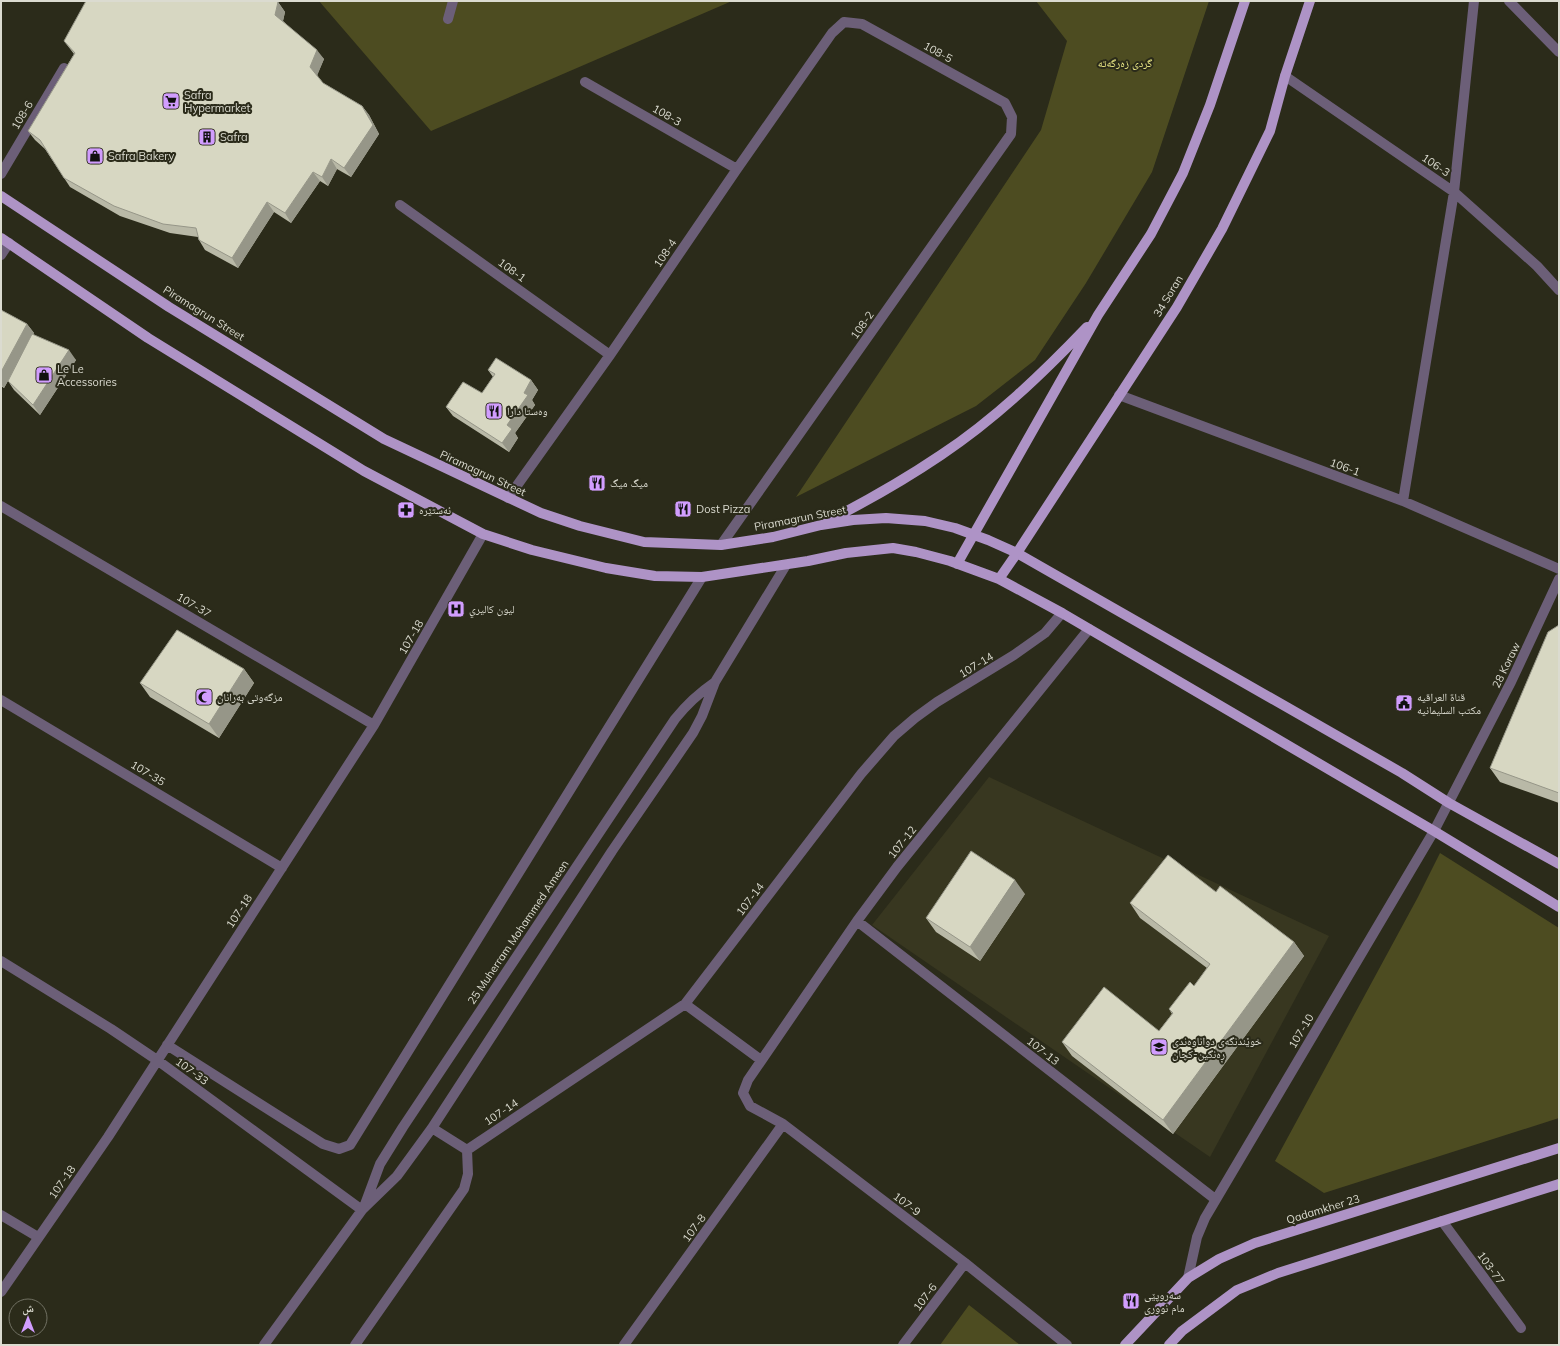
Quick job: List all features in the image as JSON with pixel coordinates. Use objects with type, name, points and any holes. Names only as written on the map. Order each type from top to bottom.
[{"type":"main road","points":[[957,564],[1098,315],[1151,234],[1183,174],[1210,105],[1245,1]]},
{"type":"main road","name":"34 Soran","points":[[999,579],[1018,553],[1118,395],[1176,307],[1222,229],[1270,131],[1285,76],[1310,1]]},
{"type":"main road","name":"Piramagrun Street","points":[[1,196],[169,306],[384,439],[542,513],[606,533],[644,542],[722,545],[773,537],[821,525],[853,520],[886,518],[925,521],[974,534],[1018,553],[1402,773],[1449,803],[1559,864]]},
{"type":"main road","points":[[5,240],[148,338],[364,471],[483,534],[532,550],[606,568],[656,576],[702,577],[786,565],[846,552],[893,548],[916,552],[957,564],[999,579],[1062,613],[1434,831],[1559,908]]},
{"type":"main road","points":[[821,525],[883,492],[942,454],[998,412],[1050,366],[1098,315]]},
{"type":"main road","name":"Qadamkher 23","points":[[1125,1345],[1188,1278],[1219,1259],[1255,1243],[1559,1148]]},
{"type":"main road","points":[[1169,1345],[1182,1331],[1237,1290],[1278,1273],[1559,1184]]},
{"type":"street","points":[[448,19],[454,1]]},
{"type":"street","points":[[1403,501],[1454,192],[1474,1]]},
{"type":"street","points":[[1509,1],[1559,52]]},
{"type":"street","name":"108-5","points":[[844,22],[862,24],[1005,103],[1012,116]]},
{"type":"street","name":"108-4","points":[[508,498],[610,355],[832,33],[844,22]]},
{"type":"street","name":"108-6","points":[[1,174],[64,68]]},
{"type":"street","name":"106-3","points":[[1285,76],[1454,192],[1537,266],[1559,290]]},
{"type":"street","name":"108-3","points":[[585,82],[737,169]]},
{"type":"street","name":"108-2","points":[[722,545],[1011,134],[1012,116]]},
{"type":"street","name":"108-1","points":[[400,205],[610,355]]},
{"type":"street","points":[[1,255],[5,240]]},
{"type":"street","name":"106-1","points":[[1118,395],[1403,501],[1559,569]]},
{"type":"street","name":"107-37","points":[[1,506],[374,725]]},
{"type":"street","name":"107-18","points":[[1,1292],[108,1137],[374,725],[483,534]]},
{"type":"street","name":"25 Muherram Mohammed Ameen","points":[[264,1345],[362,1210],[396,1176],[432,1128],[612,851],[693,733],[707,705],[715,682],[786,565]]},
{"type":"street","points":[[166,1045],[322,1144],[338,1149],[350,1145],[702,577]]},
{"type":"street","name":"28 Koraw","points":[[1449,803],[1511,682],[1559,579]]},
{"type":"street","name":"107-14","points":[[467,1150],[685,1004],[861,774],[894,736],[937,702],[1014,655],[1045,633],[1062,613]]},
{"type":"street","name":"107-12","points":[[748,1080],[856,921],[897,867],[1089,629]]},
{"type":"street","name":"25 Muherram Mohammed Ameen","points":[[362,1210],[380,1164],[403,1127],[675,719],[688,703],[715,682]]},
{"type":"street","name":"107-35","points":[[1,700],[282,868]]},
{"type":"street","name":"107-10","points":[[1188,1278],[1197,1237],[1205,1218],[1434,831],[1449,803]]},
{"type":"street","name":"107-13","points":[[856,921],[1215,1200]]},
{"type":"street","name":"107-33","points":[[1,961],[111,1029],[157,1060],[362,1210]]},
{"type":"street","points":[[685,1004],[761,1060]]},
{"type":"street","name":"107-9","points":[[748,1080],[743,1093],[750,1106],[782,1124],[965,1263],[1067,1345]]},
{"type":"street","name":"107-8","points":[[624,1345],[782,1124]]},
{"type":"street","points":[[355,1345],[464,1189],[468,1174],[467,1150],[432,1128]]},
{"type":"street","points":[[1,1215],[38,1237]]},
{"type":"street","name":"103-77","points":[[1442,1221],[1521,1328]]},
{"type":"street","name":"107-6","points":[[903,1345],[965,1263]]},
{"type":"shaded area","name":"خوێندنگەی دواناوەندی ڕەنگین-کچان","points":[[989,777],[1329,936],[1210,1157],[872,925]]},
{"type":"green space","points":[[319,1],[732,1],[431,131]]},
{"type":"green space","name":"گردی زەرگەتە","points":[[1036,1],[1209,1],[1152,172],[1086,283],[1035,360],[976,406],[796,497],[1041,130],[1067,41]]},
{"type":"green space","points":[[1440,853],[1559,928],[1559,1118],[1324,1193],[1275,1161],[1418,897]]},
{"type":"green space","points":[[969,1305],[1020,1345],[940,1345]]},
{"type":"building","name":"Safra","points":[[86,1],[276,1],[278,2],[275,15],[317,50],[310,67],[323,83],[362,106],[373,125],[344,168],[331,159],[322,177],[313,172],[285,213],[267,202],[232,258],[199,240],[196,228],[163,224],[114,206],[64,178],[40,140],[28,131],[75,53],[64,41]]},
{"type":"building","points":[[1,310],[27,324],[1,372]]},
{"type":"building","name":"Le Le Accessories","points":[[32,334],[69,350],[33,405],[8,381]]},
{"type":"building","name":"وەستا دارا","points":[[496,358],[531,380],[524,393],[528,395],[507,425],[512,429],[502,443],[446,407],[463,382],[482,393],[495,374],[488,370]]},
{"type":"building","points":[[1559,625],[1559,793],[1490,768],[1548,632]]},
{"type":"building","points":[[177,630],[244,669],[209,724],[140,683]]},
{"type":"building","points":[[971,851],[1015,880],[970,947],[926,918]]},
{"type":"building","points":[[1168,855],[1216,892],[1220,886],[1294,942],[1163,1120],[1062,1042],[1104,987],[1159,1031],[1173,1013],[1169,1009],[1190,982],[1194,986],[1210,964],[1130,903]]},
{"type":"place","name":"Safra Hypermarket","points":[[171,101]]},
{"type":"place","name":"Safra","points":[[207,137]]},
{"type":"place","name":"Safra Bakery","points":[[95,156]]},
{"type":"place","name":"Le Le Accessories","points":[[44,375]]},
{"type":"place","name":"وەستا دارا","points":[[494,411]]},
{"type":"place","name":"میگ میگ","points":[[597,483]]},
{"type":"place","name":"Dost Pizza","points":[[683,509]]},
{"type":"place","name":"ئەستێرە","points":[[406,510]]},
{"type":"place","name":"ليون كاليري","points":[[456,609]]},
{"type":"place","name":"مزگەوتی بەرانان","points":[[204,697]]},
{"type":"place","name":"قناة العراقيه مكتب السليمانيه","points":[[1404,703]]},
{"type":"place","name":"خوێندنگەی دواناوەندی ڕەنگین-کچان","points":[[1159,1047]]},
{"type":"place","name":"سەروپێی مام نووری","points":[[1131,1301]]}]
